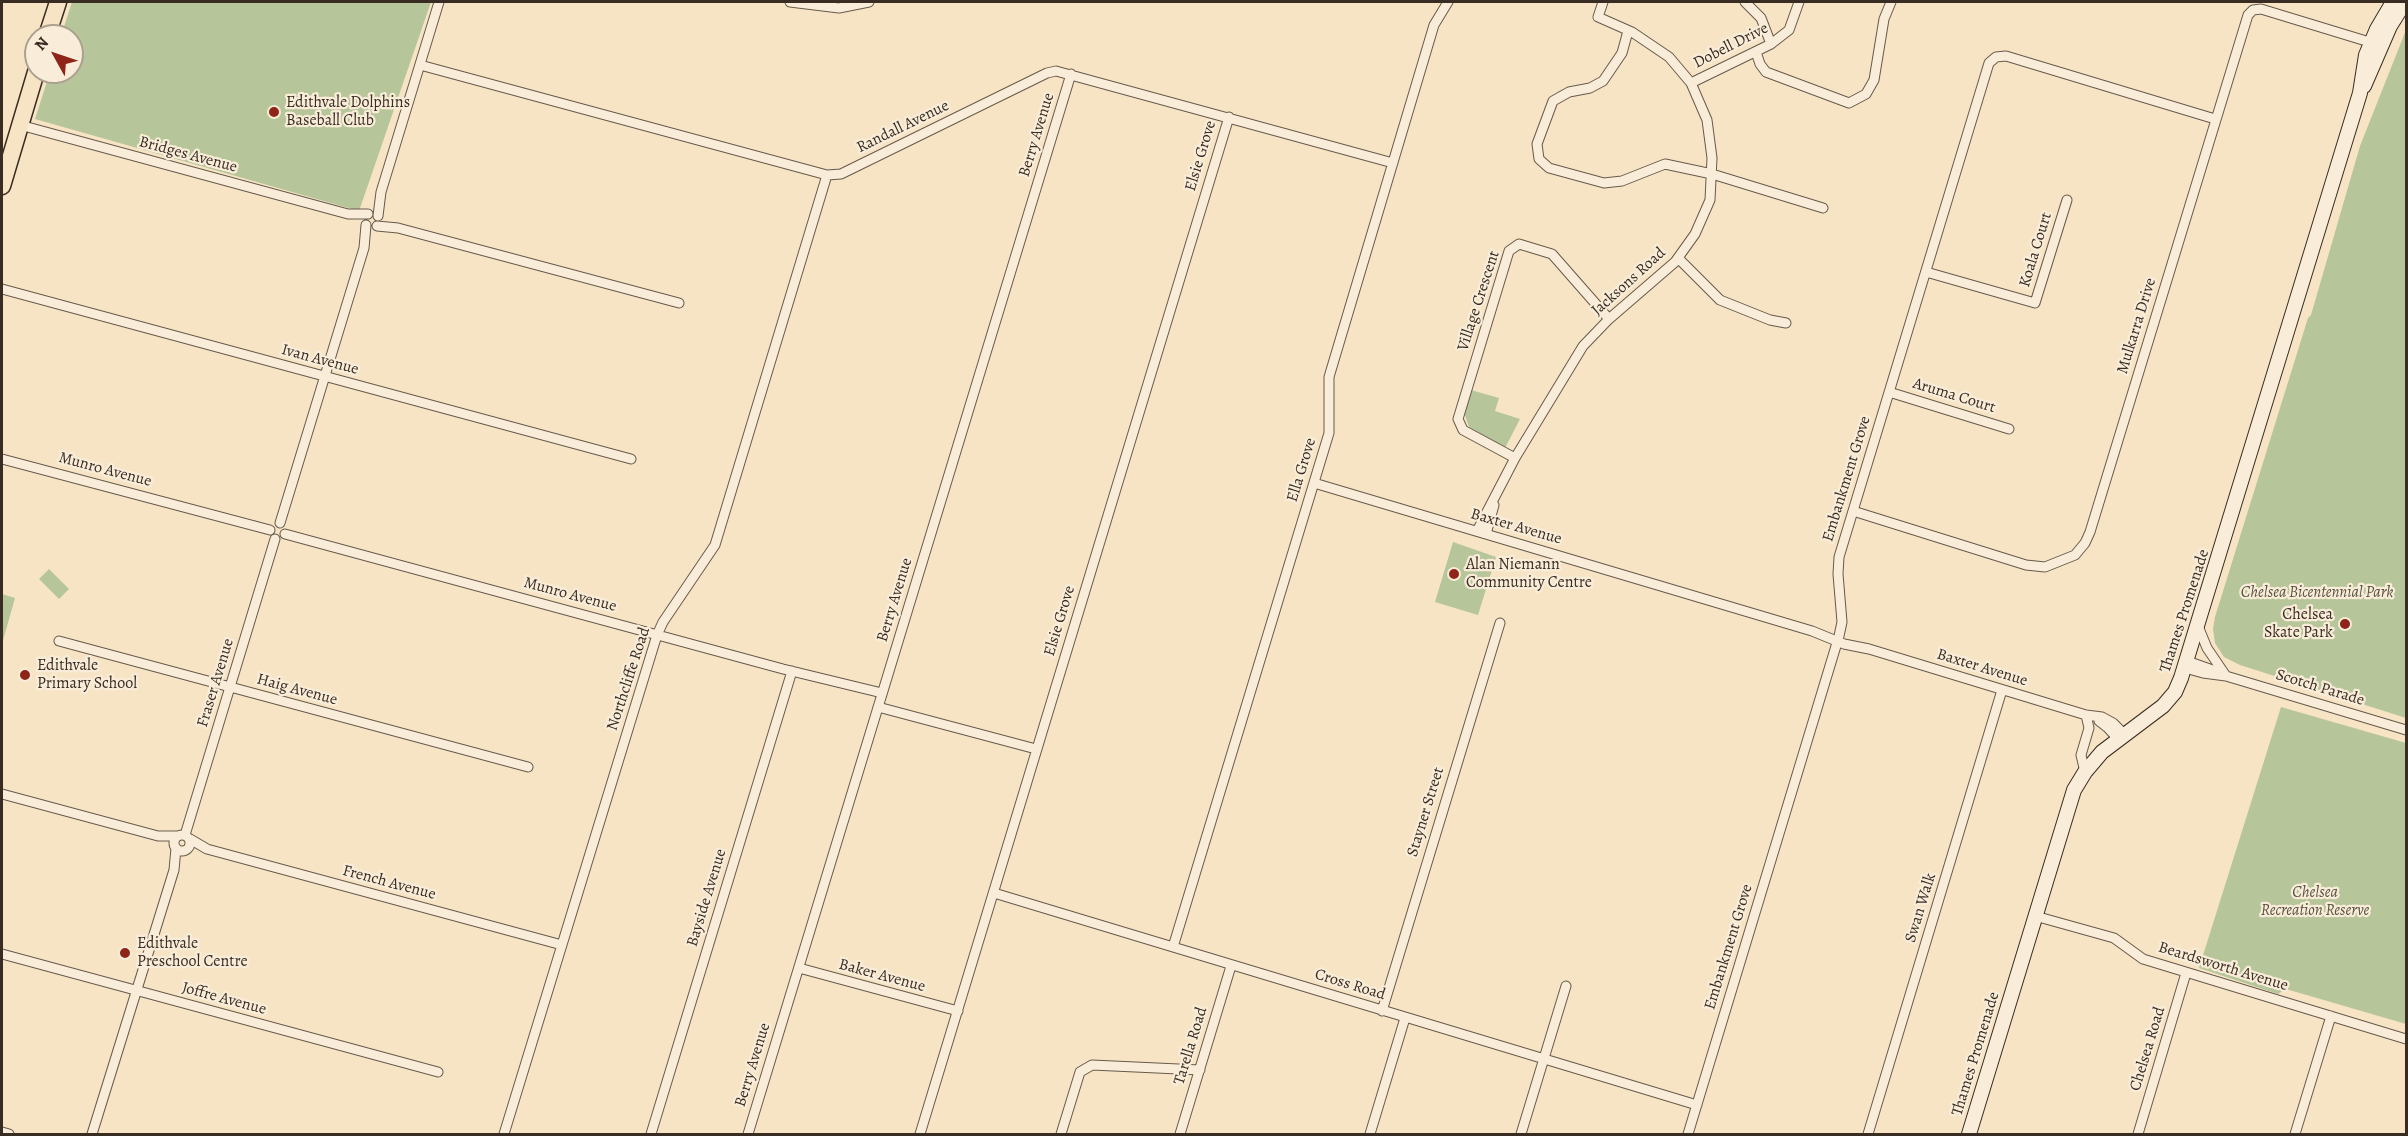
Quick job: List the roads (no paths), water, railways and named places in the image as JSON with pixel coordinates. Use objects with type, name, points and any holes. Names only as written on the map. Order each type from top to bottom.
[{"type":"highway","points":[[51,24],[58,2]]},
{"type":"highway","points":[[2,186],[32,84]]},
{"type":"main road","name":"Thames Promenade","points":[[1969,1134],[2071,799],[2085,772],[2102,752],[2167,703],[2177,688],[2186,664],[2376,44],[2393,2]]},
{"type":"main road","name":"Thames Promenade","points":[[2376,44],[2405,2]]},
{"type":"street","points":[[280,524],[439,2]]},
{"type":"street","points":[[790,2],[839,8],[869,2]]},
{"type":"street","name":"Ella Grove","points":[[1173,947],[1329,433],[1329,377],[1434,25],[1448,2]]},
{"type":"street","name":"Jacksons Road","points":[[1481,533],[1496,494],[1515,458],[1583,346],[1609,319],[1678,258],[1695,234],[1710,200],[1712,158],[1707,120],[1691,84],[1669,57],[1628,31],[1598,17],[1603,2]]},
{"type":"street","points":[[1745,2],[1761,18],[1771,44]]},
{"type":"street","name":"Dobell Drive","points":[[1691,84],[1771,44],[1790,30],[1799,2]]},
{"type":"street","points":[[1756,51],[1760,64],[1766,72],[1849,103],[1866,94],[1874,80],[1884,19],[1892,2]]},
{"type":"street","name":"Mulkarra Drive","points":[[1853,511],[2026,565],[2044,567],[2075,555],[2085,543],[2090,532],[2249,13],[2262,9],[2376,44]]},
{"type":"street","points":[[1628,31],[1622,53],[1603,81],[1590,88],[1569,92],[1553,101],[1537,144],[1539,159],[1549,168],[1604,183],[1622,182],[1665,164],[1712,174],[1823,207]]},
{"type":"street","points":[[1990,47],[1996,57],[2006,56],[2215,119]]},
{"type":"street","name":"Embankment Grove","points":[[1688,1134],[1838,639],[1842,622],[1839,557],[1989,65],[1996,57]]},
{"type":"street","points":[[420,65],[827,175]]},
{"type":"street","name":"Randall Avenue","points":[[827,175],[841,174],[1047,73],[1056,71],[1393,163]]},
{"type":"street","name":"Berry Avenue","points":[[748,1134],[1071,74]]},
{"type":"street","name":"Elsie Grove","points":[[920,1134],[1229,117]]},
{"type":"street","name":"Bridges Avenue","points":[[20,125],[679,303]]},
{"type":"street","name":"Northcliffe Road","points":[[504,1134],[657,634],[715,545],[827,175]]},
{"type":"street","name":"Koala Court","points":[[1926,272],[2035,303],[2067,200]]},
{"type":"street","name":"Village Crescent","points":[[1515,458],[1463,430],[1458,419],[1509,251],[1519,244],[1552,254],[1609,319]]},
{"type":"street","points":[[1678,258],[1720,300],[1786,324]]},
{"type":"street","name":"Ivan Avenue","points":[[2,289],[631,459]]},
{"type":"street","name":"Aruma Court","points":[[1889,392],[2009,429]]},
{"type":"street","name":"Munro Avenue","points":[[2,459],[270,530]]},
{"type":"street","name":"Baxter Avenue","points":[[1314,483],[2086,715],[2107,719],[2121,736]]},
{"type":"street","points":[[280,524],[285,528],[285,534],[281,539],[275,539],[271,536],[270,530],[273,525],[280,524]]},
{"type":"street","name":"Munro Avenue","points":[[285,534],[792,671],[882,693]]},
{"type":"street","name":"Fraser Avenue","points":[[93,1134],[275,539]]},
{"type":"street","name":"Stayner Street","points":[[1382,1011],[1500,622]]},
{"type":"street","points":[[2198,626],[2207,648],[2226,676]]},
{"type":"street","name":"Haig Avenue","points":[[59,641],[528,767]]},
{"type":"street","name":"Scotch Parade","points":[[2186,664],[2207,666],[2226,676],[2406,730]]},
{"type":"street","name":"Bayside Avenue","points":[[651,1134],[792,671]]},
{"type":"street","name":"Swan Walk","points":[[1868,1134],[2002,690]]},
{"type":"street","points":[[878,706],[1036,749]]},
{"type":"street","points":[[2085,772],[2081,755],[2090,728],[2086,715]]},
{"type":"street","name":"French Avenue","points":[[2,794],[158,836],[161,840],[207,849],[562,945]]},
{"type":"street","name":"Cross Road","points":[[994,893],[1697,1105]]},
{"type":"street","name":"Beardsworth Avenue","points":[[2035,916],[2114,938],[2143,958],[2187,973],[2406,1039]]},
{"type":"street","name":"Joffre Avenue","points":[[2,954],[438,1072]]},
{"type":"street","name":"Tarella Road","points":[[1180,1134],[1231,966]]},
{"type":"street","name":"Baker Avenue","points":[[799,968],[958,1011]]},
{"type":"street","name":"Chelsea Road","points":[[2138,1134],[2187,973]]},
{"type":"street","points":[[1521,1134],[1566,986]]},
{"type":"street","points":[[2295,1134],[2331,1016]]},
{"type":"street","points":[[1370,1134],[1405,1018]]},
{"type":"street","points":[[1061,1134],[1080,1072],[1092,1065],[1200,1070]]},
{"type":"street","points":[[2,1132],[9,1134]]},
{"type":"place","name":"Edithvale Dolphins Baseball Club","points":[[274,112]]},
{"type":"place","name":"Alan Niemann Community Centre","points":[[1454,574]]},
{"type":"place","name":"Chelsea Skate Park","points":[[2345,624]]},
{"type":"place","name":"Edithvale Primary School","points":[[25,675]]},
{"type":"place","name":"Edithvale Preschool Centre","points":[[125,953]]},
{"type":"park label","name":"Chelsea Bicentennial Park","points":[[2317,593]]},
{"type":"park label","name":"Chelsea Recreation Reserve","points":[[2315,902]]}]
